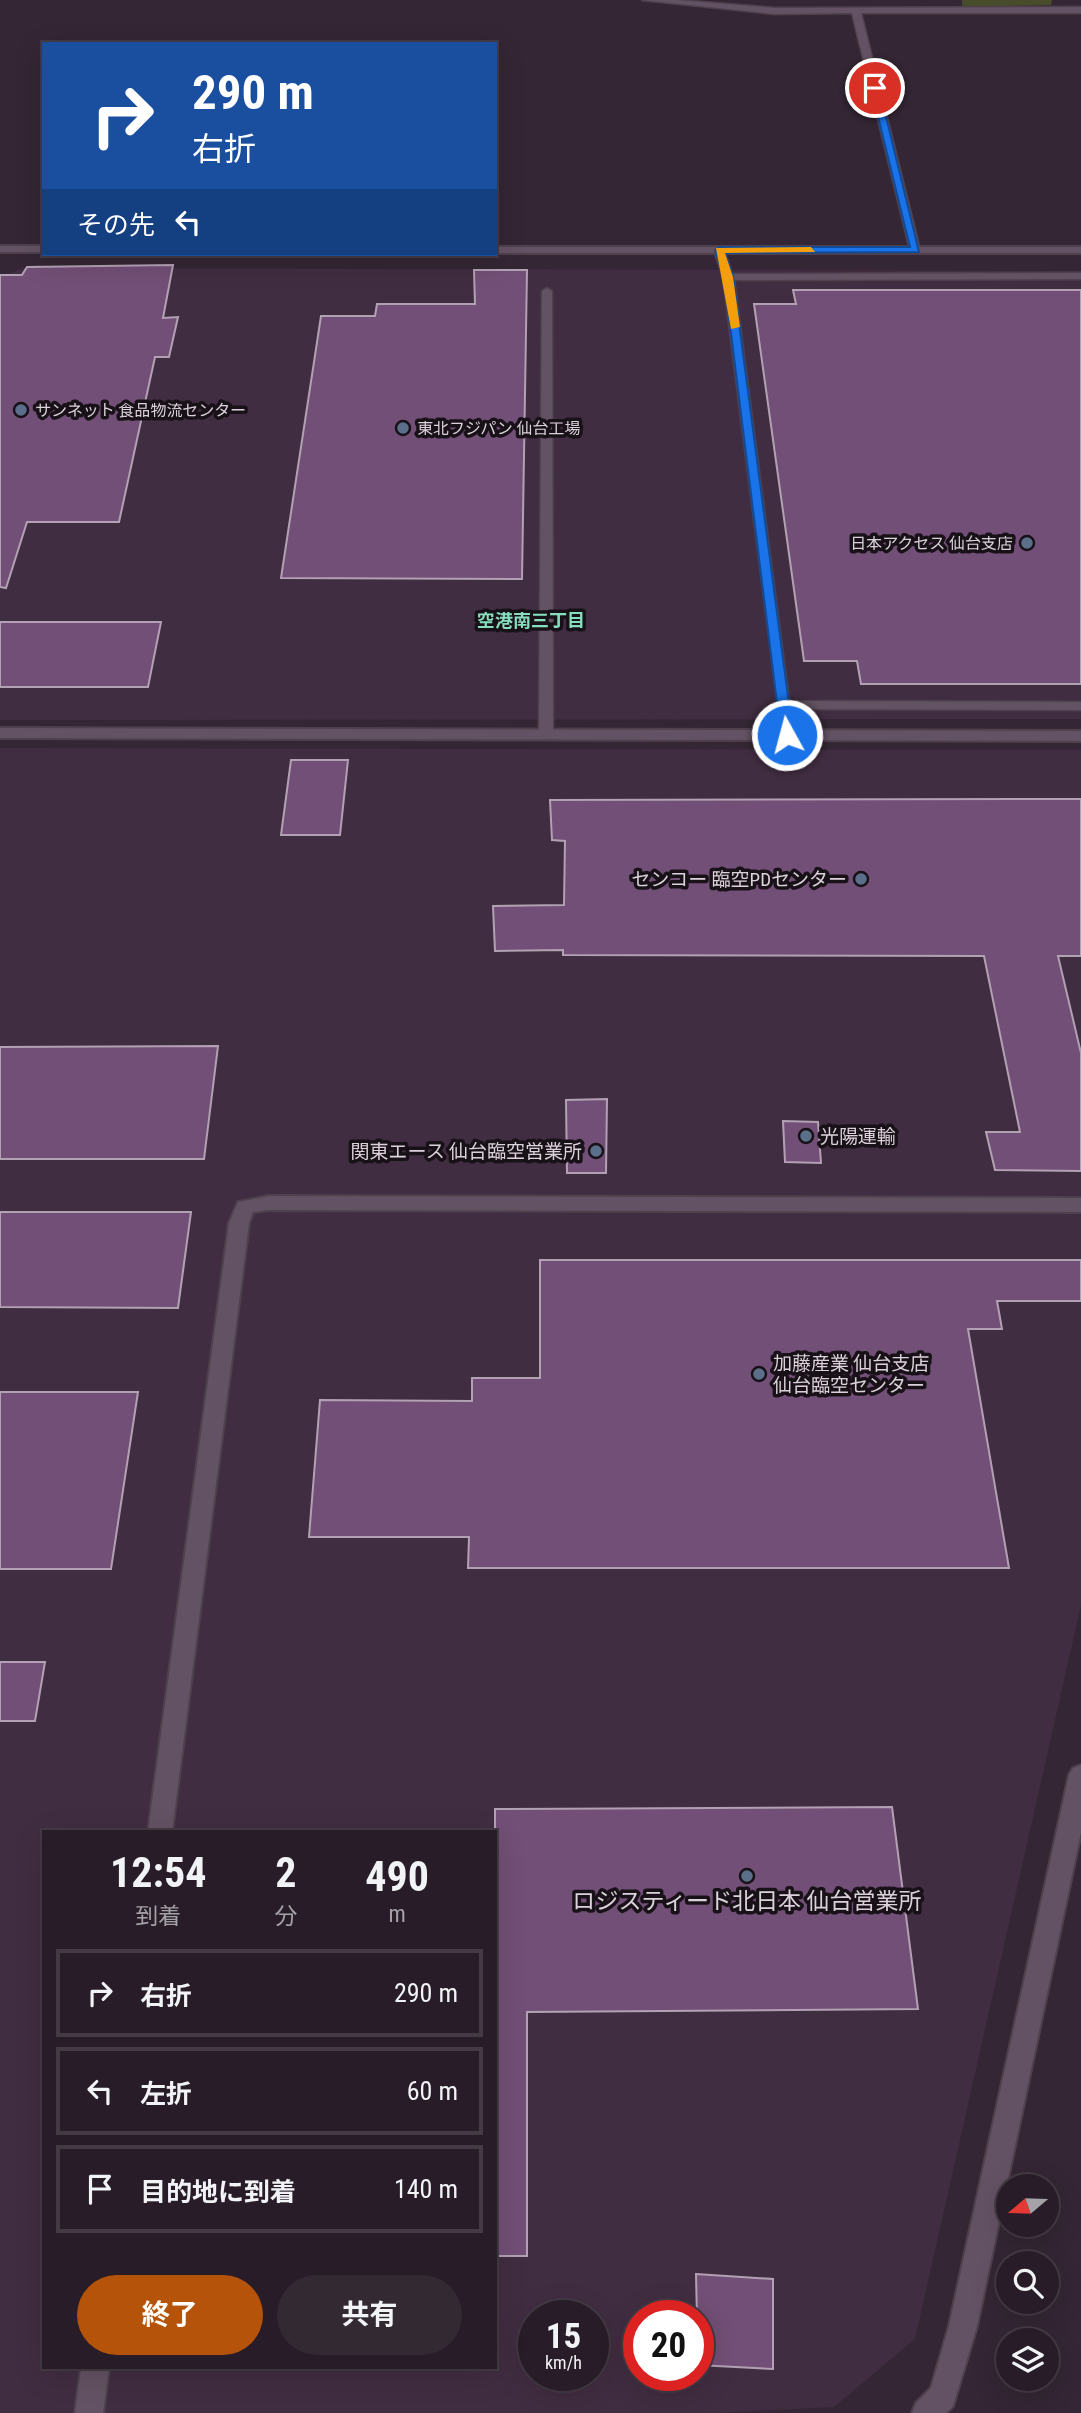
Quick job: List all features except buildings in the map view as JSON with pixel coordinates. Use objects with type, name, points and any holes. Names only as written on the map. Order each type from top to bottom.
[{"type":"street","points":[[0,249],[42,249]]},
{"type":"street","points":[[497,250],[1081,250]]},
{"type":"street","points":[[0,733],[1081,736]]},
{"type":"street","points":[[160,1830],[239,1223],[245,1207],[296,1203],[1081,1205]]},
{"type":"street","points":[[926,2413],[943,2396],[963,2326],[1081,1775]]},
{"type":"street","points":[[89,2413],[95,2369]]},
{"type":"lane","points":[[646,0],[856,11],[1081,10]]},
{"type":"lane","points":[[856,11],[915,250]]},
{"type":"lane","points":[[719,250],[729,277],[787,735]]},
{"type":"lane","points":[[729,277],[1081,276]]},
{"type":"lane","points":[[547,291],[547,735]]},
{"type":"lane","points":[[783,705],[1081,706]]},
{"type":"shaded area","points":[[24,268],[1081,271],[1081,719],[0,720],[0,277]]},
{"type":"shaded area","points":[[0,748],[1081,750],[1081,1605],[915,2339],[834,2407],[717,2413],[0,2413]]},
{"type":"green space","points":[[962,0],[1052,0],[1051,5],[962,7]]},
{"type":"slow traffic","points":[[735,327],[729,277],[719,250],[811,250]]},
{"type":"place","name":"サンネット 食品物流センター","points":[[21,410]]},
{"type":"place","name":"東北フジパン 仙台工場","points":[[403,428]]},
{"type":"place","name":"日本アクセス 仙台支店","points":[[1027,543]]},
{"type":"place","name":"センコー 臨空PDセンター","points":[[861,879]]},
{"type":"place","name":"光陽運輸","points":[[806,1136]]},
{"type":"place","name":"関東エース 仙台臨空営業所","points":[[596,1151]]},
{"type":"place","name":"加藤産業 仙台支店 仙台臨空センター","points":[[759,1374]]},
{"type":"place","name":"ロジスティード北日本 仙台営業所","points":[[747,1876]]},
{"type":"district","name":"空港南三丁目","points":[[531,620]]},
{"type":"route","points":[[787,735],[729,277],[719,250],[915,250],[875,88]]}]
